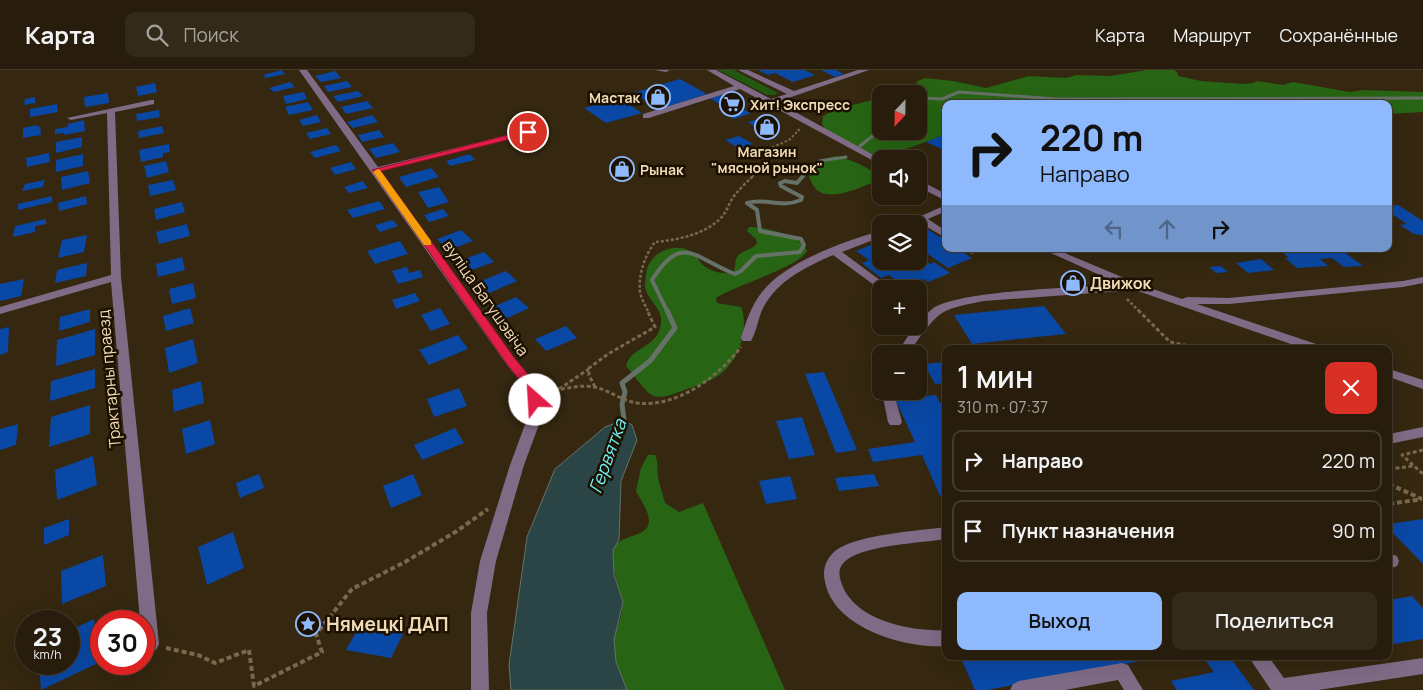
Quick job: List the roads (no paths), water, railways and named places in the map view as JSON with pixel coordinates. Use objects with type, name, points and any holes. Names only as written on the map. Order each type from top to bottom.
[{"type":"street","name":"вуліца Багушэвіча","points":[[303,70],[511,362],[534,389],[537,411],[488,561],[478,612],[480,690]]},
{"type":"street","points":[[659,70],[666,70]]},
{"type":"street","points":[[712,70],[872,157]]},
{"type":"street","points":[[742,70],[793,94]]},
{"type":"street","points":[[770,102],[864,70]]},
{"type":"street","points":[[646,116],[741,86]]},
{"type":"street","points":[[71,118],[151,102]]},
{"type":"street","name":"Трактарны праезд","points":[[111,111],[116,277],[147,610]]},
{"type":"street","points":[[376,170],[528,132]]},
{"type":"street","points":[[927,187],[942,196]]},
{"type":"street","points":[[927,216],[942,210]]},
{"type":"street","points":[[927,223],[942,232]]},
{"type":"street","points":[[747,338],[757,308],[783,276],[796,267],[872,238]]},
{"type":"street","points":[[836,252],[875,280]]},
{"type":"street","points":[[1054,252],[1137,287],[1306,345]]},
{"type":"street","points":[[0,311],[116,277]]},
{"type":"street","points":[[1176,300],[1229,300],[1403,284],[1423,280]]},
{"type":"street","points":[[908,345],[936,311],[958,303],[984,298],[1137,287]]},
{"type":"street","points":[[1392,374],[1423,385]]},
{"type":"street","points":[[890,400],[895,422]]},
{"type":"street","points":[[1392,438],[1423,432]]},
{"type":"street","points":[[942,534],[877,544],[845,553],[836,561],[831,570],[831,584],[838,598],[859,615],[879,627],[908,636],[942,638]]},
{"type":"street","points":[[1260,660],[1280,689],[1423,666]]},
{"type":"street","points":[[1019,690],[1122,671],[1134,690]]},
{"type":"water","points":[[624,420],[632,425],[637,440],[621,481],[619,540],[613,550],[614,574],[623,602],[614,640],[616,662],[627,690],[511,690],[509,665],[527,537],[555,469],[605,427]]},
{"type":"waterway","name":"Гервятка","points":[[928,98],[942,99],[959,92],[1056,99],[1423,98]]},
{"type":"waterway","name":"Гервятка","points":[[860,146],[872,136]]},
{"type":"waterway","name":"Гервятка","points":[[803,176],[819,161],[846,157]]},
{"type":"waterway","name":"Гервятка","points":[[667,311],[652,280],[662,265],[681,253],[699,256],[735,274],[741,271],[756,256],[800,252],[804,245],[801,239],[760,231],[757,210],[747,203],[760,201],[786,203],[801,200],[802,197],[781,186],[780,183],[785,181],[797,183],[803,176]]},
{"type":"waterway","name":"Гервятка","points":[[624,420],[622,404],[625,392],[622,383],[650,361],[675,328],[667,310]]},
{"type":"place","name":"Мастак","points":[[658,97]]},
{"type":"place","name":"Хит! Экспресс","points":[[732,104]]},
{"type":"place","name":"Магазин \"мясной рынок\"","points":[[767,127]]},
{"type":"place","name":"Рынак","points":[[622,169]]},
{"type":"place","name":"Движок","points":[[1073,283]]},
{"type":"place","name":"Нямецкі ДАП","points":[[308,624]]}]
